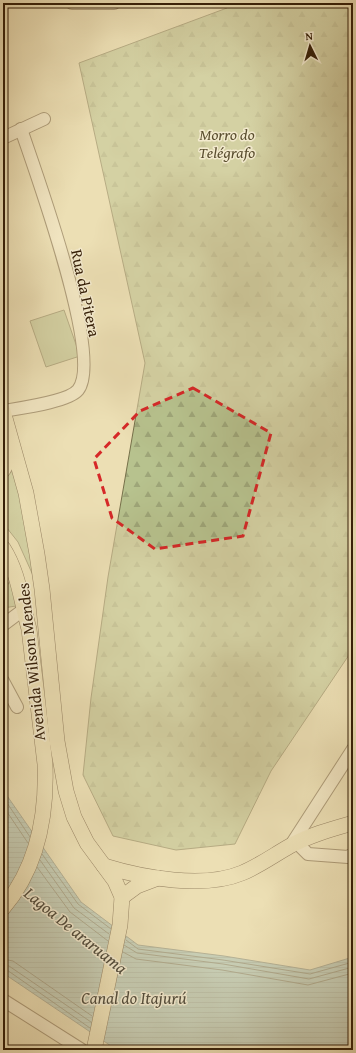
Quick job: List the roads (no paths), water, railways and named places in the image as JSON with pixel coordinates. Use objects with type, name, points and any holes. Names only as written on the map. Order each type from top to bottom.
[{"type":"main road","name":"Avenida Wilson Mendes","points":[[3,411],[13,451],[26,492],[42,589],[61,768],[74,817],[87,843],[119,888],[122,899]]},
{"type":"main road","points":[[3,470],[13,451]]},
{"type":"main road","name":"Avenida Wilson Mendes","points":[[3,548],[19,581],[23,610],[29,629],[36,678],[46,786],[42,827],[34,854],[22,880],[3,908]]},
{"type":"main road","points":[[23,610],[42,589]]},
{"type":"main road","points":[[104,866],[125,872],[160,877],[200,880],[228,877],[253,868],[294,844],[327,830],[353,823]]},
{"type":"main road","points":[[94,1050],[120,925],[122,899],[137,886],[160,877]]},
{"type":"street","points":[[72,3],[114,3]]},
{"type":"street","points":[[3,138],[44,119]]},
{"type":"street","name":"Rua da Pitera","points":[[3,411],[46,403],[68,397],[77,391],[82,378],[82,345],[72,288],[21,129]]},
{"type":"street","points":[[3,625],[23,610]]},
{"type":"street","points":[[3,680],[17,706]]},
{"type":"street","points":[[353,749],[294,844],[308,854],[348,858],[353,854]]},
{"type":"street","points":[[3,1000],[82,1050]]},
{"type":"water","name":"Canal do Itajurú","points":[[3,790],[81,902],[138,945],[224,956],[310,970],[353,957],[353,1050],[117,1050],[3,973]]},
{"type":"park label","name":"Morro do Telégrafo","points":[[227,143]]},
{"type":"water label","name":"Lagoa De araruama","points":[[76,930]]}]
